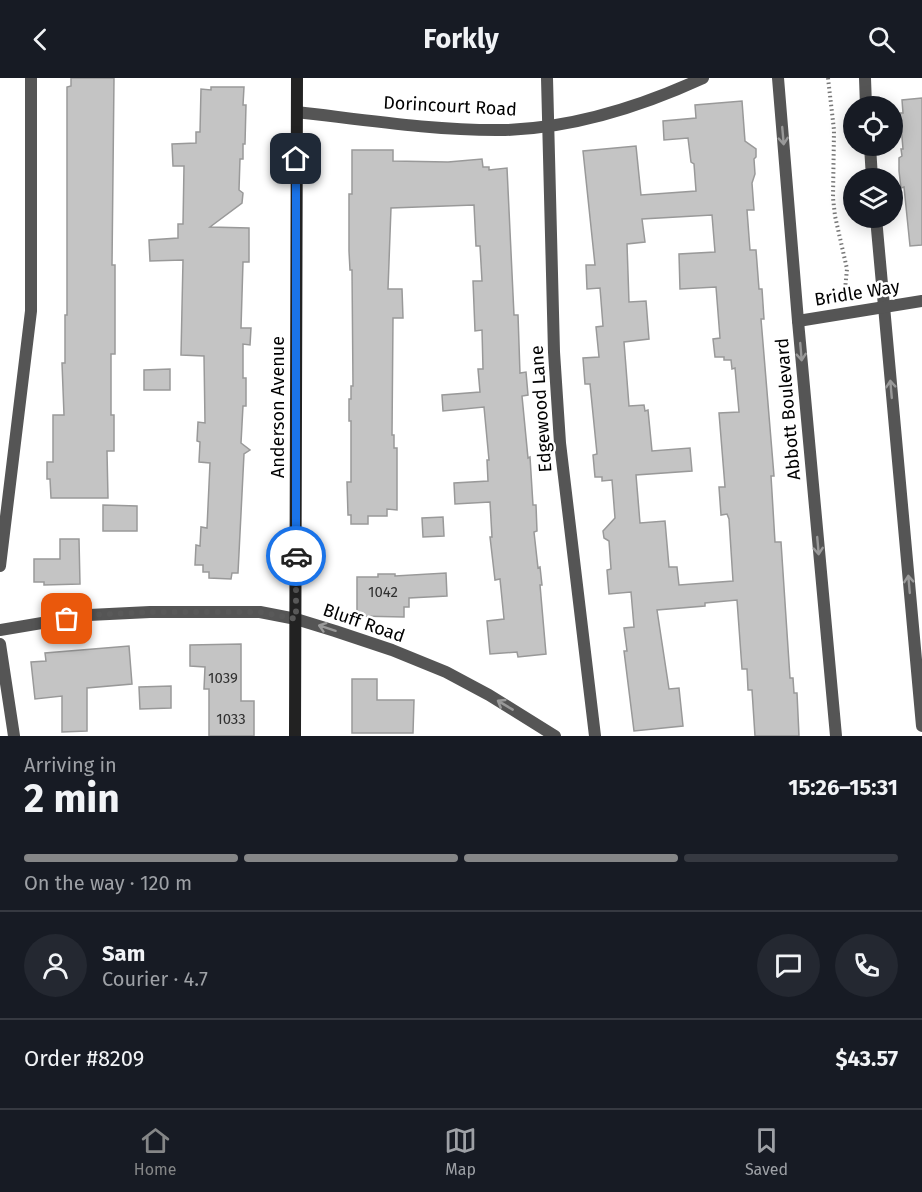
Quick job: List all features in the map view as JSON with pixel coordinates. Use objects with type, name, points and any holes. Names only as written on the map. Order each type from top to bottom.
[{"type":"main road","name":"Anderson Avenue","points":[[295,736],[297,78]]},
{"type":"street","points":[[0,566],[31,311],[31,78]]},
{"type":"street","name":"Edgewood Lane","points":[[546,78],[560,443],[595,736]]},
{"type":"street","name":"Dorincourt Road","points":[[297,112],[426,127],[506,130],[547,126],[589,118],[638,104],[703,78]]},
{"type":"street","name":"Abbott Boulevard","points":[[778,78],[836,736]]},
{"type":"street","points":[[865,78],[866,96]]},
{"type":"street","points":[[877,228],[922,726]]},
{"type":"street","name":"Bridle Way","points":[[798,321],[922,301]]},
{"type":"street","name":"Bluff Road","points":[[0,630],[89,615],[146,612],[260,612],[296,619],[392,650],[446,672],[489,695],[555,736]]},
{"type":"street","points":[[0,644],[14,736]]},
{"type":"path","points":[[828,78],[834,130],[833,198],[847,268],[843,294],[846,313]]},
{"type":"building","points":[[71,78],[114,78],[112,265],[115,265],[115,354],[111,354],[111,415],[114,415],[114,451],[107,451],[108,498],[51,498],[50,479],[47,479],[47,462],[53,462],[53,415],[64,415],[62,363],[65,363],[65,315],[67,315],[67,87],[71,86]]},
{"type":"building","points":[[211,87],[244,87],[243,105],[246,105],[245,144],[243,144],[243,159],[240,159],[239,190],[243,193],[242,203],[210,227],[249,228],[249,262],[243,262],[241,328],[251,328],[250,345],[243,344],[246,406],[243,406],[241,443],[250,450],[244,454],[238,573],[232,573],[231,579],[209,578],[209,572],[203,572],[203,565],[195,565],[196,545],[200,546],[201,527],[207,528],[210,463],[199,462],[200,442],[197,441],[198,422],[205,423],[204,356],[181,355],[183,260],[150,261],[149,240],[178,238],[178,224],[183,224],[184,166],[173,166],[172,144],[196,143],[196,132],[200,132],[201,89],[211,90]]},
{"type":"building","points":[[922,98],[922,245],[910,246],[903,168],[899,168],[899,158],[903,156],[903,100]]},
{"type":"building","points":[[742,101],[745,141],[756,149],[755,174],[752,183],[754,210],[747,210],[750,250],[756,250],[759,289],[762,289],[764,319],[761,319],[774,476],[771,476],[775,542],[781,542],[790,678],[793,678],[794,693],[797,693],[799,736],[755,736],[752,690],[748,690],[747,669],[742,669],[737,600],[705,603],[705,606],[657,610],[669,689],[679,688],[683,726],[634,731],[624,651],[627,651],[624,628],[634,627],[631,592],[609,594],[607,570],[611,569],[609,541],[604,538],[603,531],[615,518],[612,480],[602,481],[602,477],[595,477],[593,455],[597,454],[590,384],[585,384],[583,358],[599,357],[596,327],[603,326],[600,288],[587,289],[586,265],[595,265],[583,151],[636,146],[641,195],[696,191],[694,164],[691,162],[688,138],[664,140],[663,121],[696,118],[695,105]],"holes":[[[712,215],[715,252],[679,254],[680,289],[716,287],[720,338],[713,339],[715,357],[731,360],[732,369],[735,368],[739,412],[719,413],[725,487],[719,487],[721,515],[727,514],[729,519],[733,581],[679,585],[677,567],[669,567],[665,521],[640,523],[636,475],[692,471],[690,448],[652,451],[648,410],[645,411],[644,405],[629,406],[624,342],[649,339],[646,301],[629,302],[627,244],[645,242],[642,219]]]},
{"type":"building","points":[[352,150],[393,150],[393,161],[448,162],[482,159],[483,167],[489,167],[489,170],[507,168],[514,315],[518,315],[520,373],[526,372],[528,395],[522,396],[528,458],[530,457],[533,505],[536,505],[537,531],[534,532],[542,585],[540,585],[546,654],[518,657],[517,652],[490,654],[487,621],[504,619],[500,579],[495,580],[490,537],[492,537],[490,502],[455,504],[454,483],[488,481],[487,460],[489,460],[484,407],[443,411],[442,395],[480,392],[478,369],[483,369],[482,330],[475,331],[473,281],[482,281],[480,246],[476,246],[474,205],[391,208],[388,289],[402,289],[403,318],[393,318],[392,435],[394,435],[394,448],[397,448],[397,510],[387,509],[387,516],[368,516],[368,524],[351,524],[351,515],[348,515],[347,482],[351,482],[349,399],[351,399],[351,386],[353,386],[352,270],[350,270],[349,251]]},
{"type":"building","points":[[170,369],[170,390],[144,390],[144,370]]},
{"type":"building","points":[[103,505],[137,506],[137,531],[103,531]]},
{"type":"building","points":[[443,517],[444,536],[423,537],[422,518]]},
{"type":"building","points":[[60,539],[79,539],[80,584],[44,585],[44,582],[34,582],[34,559],[60,559]]},
{"type":"building","points":[[446,573],[447,596],[409,598],[409,607],[404,607],[404,617],[357,616],[357,577],[378,577],[378,574],[395,574],[395,576]]},
{"type":"building","points":[[241,644],[241,701],[254,701],[254,736],[209,736],[209,689],[204,689],[205,667],[190,666],[190,645]]},
{"type":"building","points":[[129,646],[132,684],[87,688],[87,731],[62,732],[62,696],[35,699],[31,662],[46,661],[45,653]]},
{"type":"building","points":[[352,679],[377,679],[377,700],[414,700],[413,733],[352,733]]},
{"type":"building","points":[[171,686],[171,708],[140,709],[139,687]]},
{"type":"way so far","points":[[67,619],[89,615],[150,612],[260,612],[296,619],[296,556]]},
{"type":"route","points":[[296,159],[296,556]]}]
